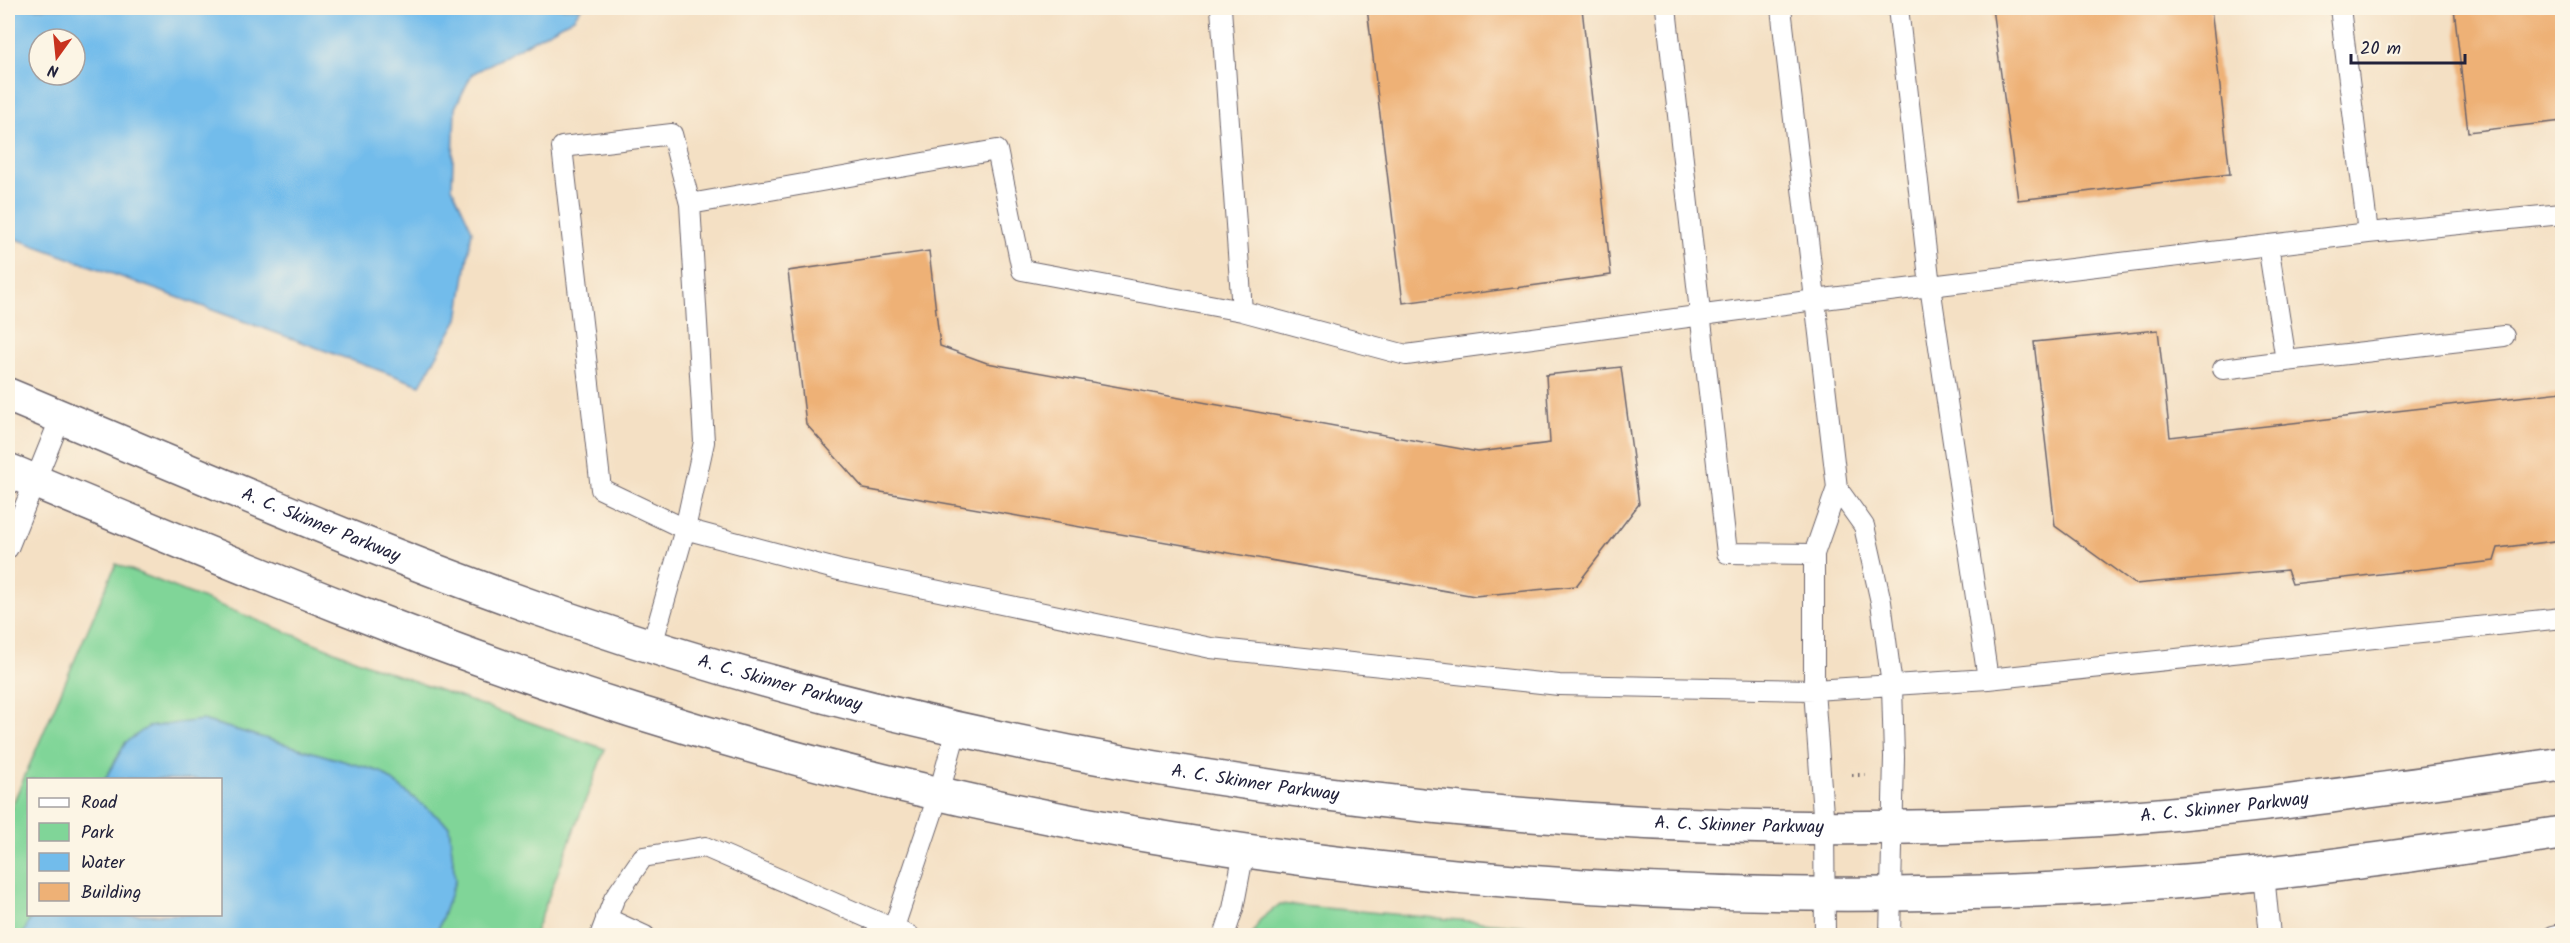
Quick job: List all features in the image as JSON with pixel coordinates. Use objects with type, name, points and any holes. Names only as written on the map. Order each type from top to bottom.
[{"type":"main road","name":"A. C. Skinner Parkway","points":[[8,394],[441,573],[573,621],[652,645],[842,700],[1117,761],[1394,802],[1530,816],[1824,828],[1891,827],[2092,820],[2234,808],[2371,792],[2562,764]]},
{"type":"main road","points":[[22,476],[373,620],[504,669],[640,713],[771,752],[939,793],[1167,840],[1244,851],[1458,878],[1618,889],[1889,895],[2099,887],[2264,874],[2562,833]]},
{"type":"lane","points":[[1221,8],[1242,311]]},
{"type":"lane","points":[[1666,8],[1727,553],[1814,554]]},
{"type":"lane","points":[[1781,8],[1837,488],[1814,554],[1814,690],[1824,828],[1825,936]]},
{"type":"lane","points":[[1898,8],[1930,286],[1988,679]]},
{"type":"lane","points":[[2340,8],[2368,233]]},
{"type":"lane","points":[[652,645],[685,529],[704,442],[690,204],[672,134],[562,147],[601,489],[685,529],[839,570],[1211,648],[1559,685],[1814,690],[1892,686],[1988,679],[2562,618]]},
{"type":"lane","points":[[690,204],[997,150],[1022,270],[1242,311],[1406,355],[1815,300],[2368,233],[2562,214]]},
{"type":"lane","points":[[2268,245],[2286,361]]},
{"type":"lane","points":[[2223,369],[2504,336]]},
{"type":"lane","points":[[8,548],[22,476],[62,417]]},
{"type":"lane","points":[[1837,488],[1864,526],[1881,602],[1892,686],[1894,758],[1889,895],[1890,936]]},
{"type":"lane","points":[[645,936],[603,927],[614,899],[643,857],[705,847],[898,933],[957,727]]},
{"type":"lane","points":[[1224,936],[1233,909],[1244,851]]},
{"type":"lane","points":[[2264,874],[2270,936]]},
{"type":"lane","points":[[2553,936],[2562,934]]},
{"type":"green space","points":[[116,564],[372,666],[605,749],[534,935],[436,936],[455,881],[449,826],[381,772],[202,720],[126,742],[106,778],[27,778],[27,916],[32,916],[23,935],[8,936],[8,815]]},
{"type":"green space","points":[[1280,904],[1628,935],[1252,935],[1260,920]]},
{"type":"water","points":[[8,8],[581,8],[574,18],[472,74],[455,108],[452,187],[472,230],[458,319],[420,385],[8,236]]},
{"type":"water","points":[[202,720],[381,772],[449,826],[455,881],[436,935],[23,935],[32,916],[222,916],[222,778],[106,778],[126,742],[148,727]]},
{"type":"building","points":[[1367,8],[1582,8],[1611,275],[1403,303]]},
{"type":"building","points":[[1992,8],[2211,8],[2230,174],[2018,200]]},
{"type":"building","points":[[2454,8],[2562,8],[2562,121],[2468,132]]},
{"type":"building","points":[[929,251],[940,346],[987,363],[1478,452],[1550,443],[1546,375],[1621,367],[1639,504],[1576,586],[1475,596],[864,489],[806,424],[788,271]]},
{"type":"building","points":[[2158,330],[2170,437],[2562,392],[2562,540],[2498,548],[2494,561],[2292,584],[2287,570],[2135,584],[2055,526],[2034,342]]}]
